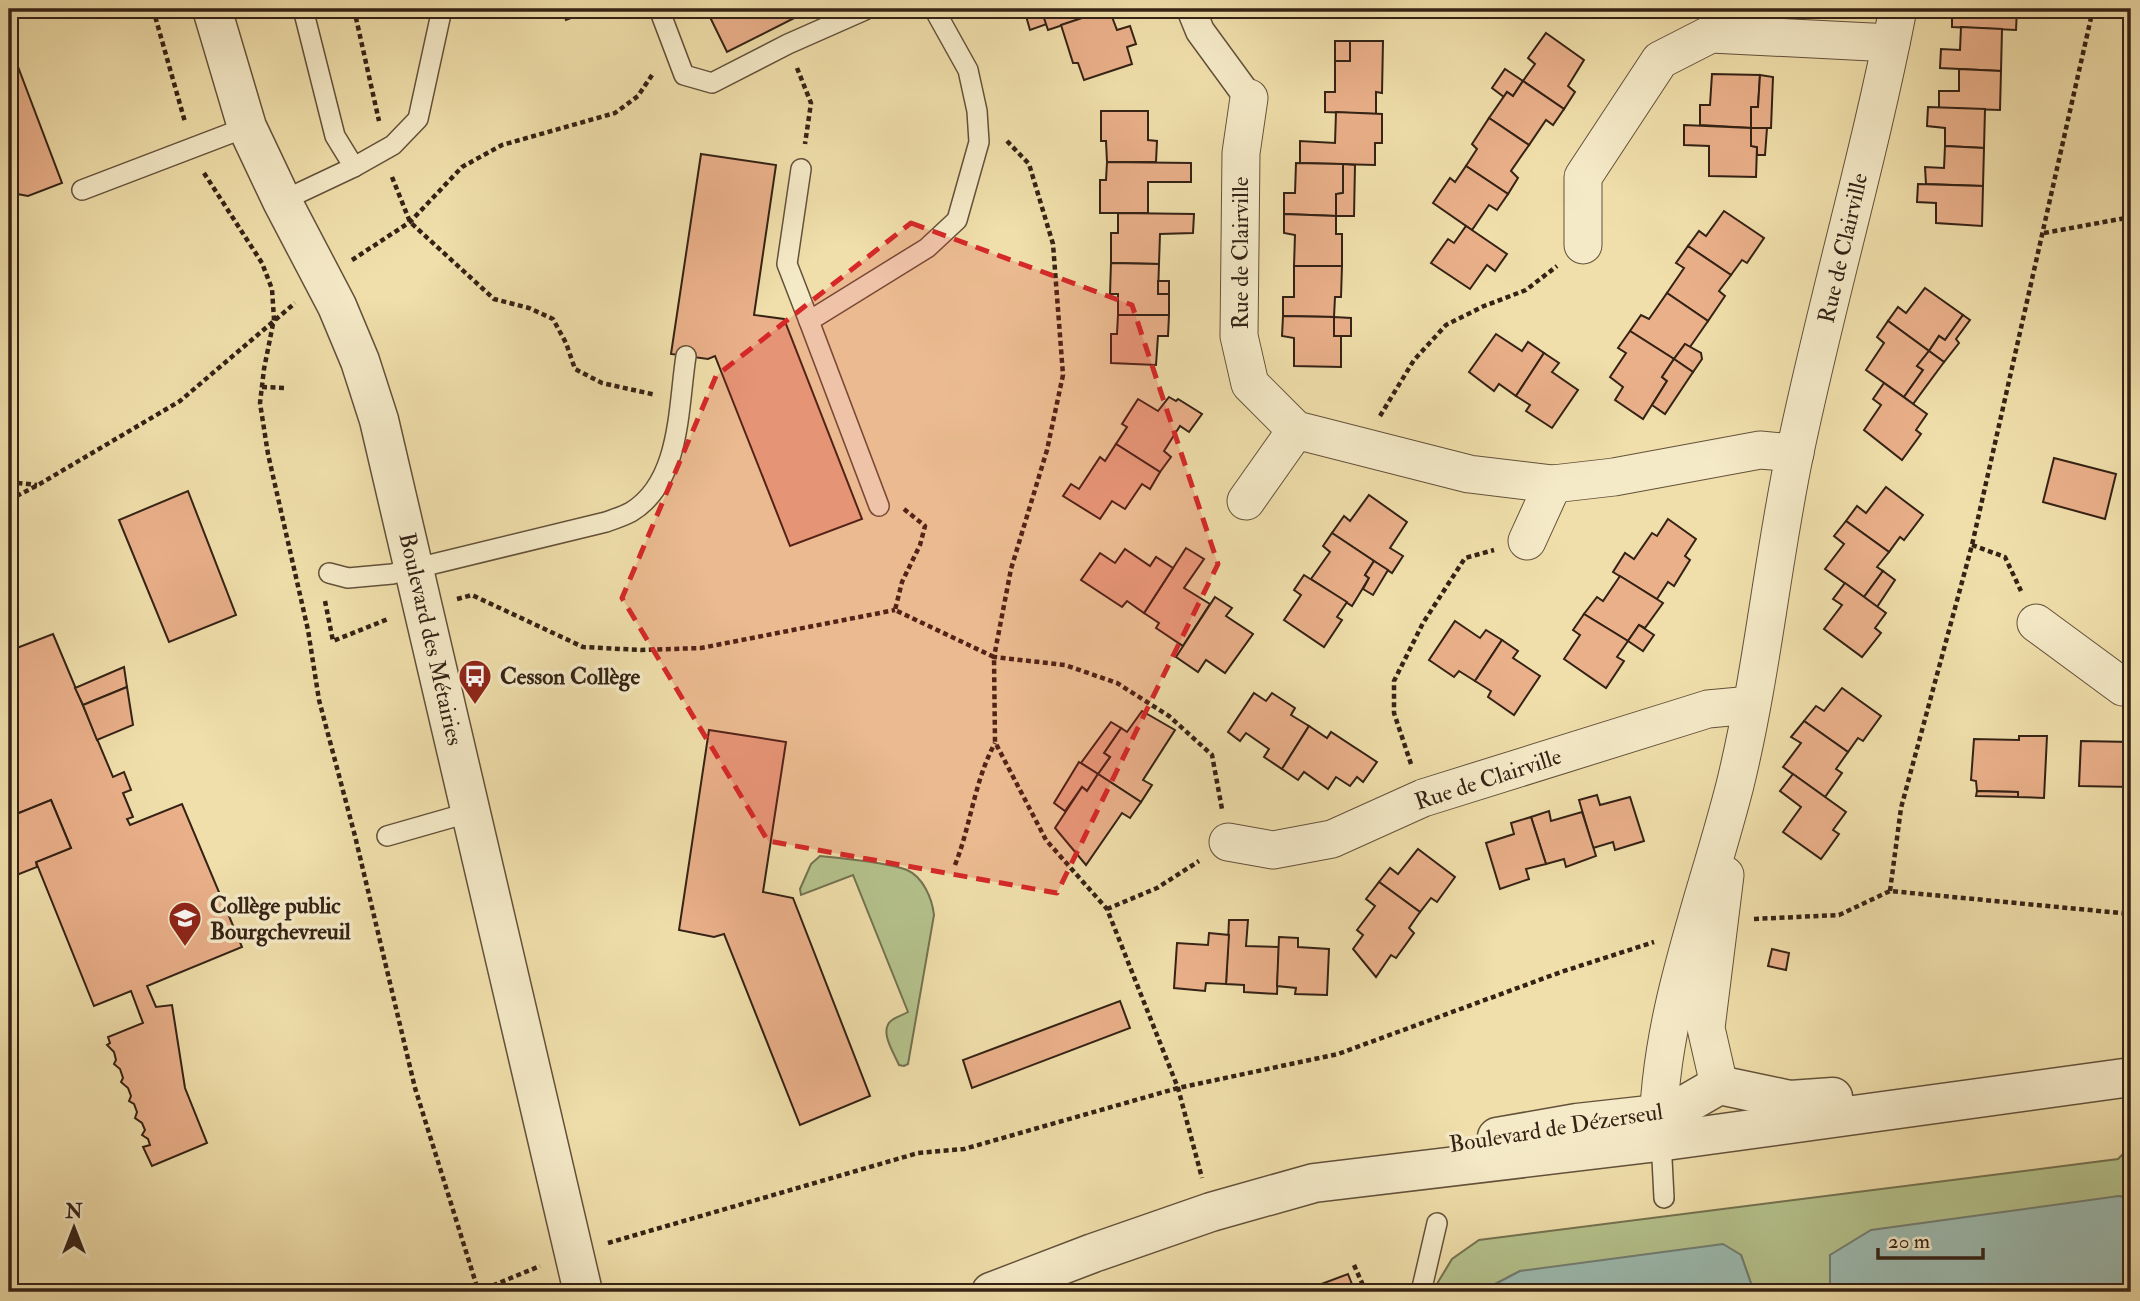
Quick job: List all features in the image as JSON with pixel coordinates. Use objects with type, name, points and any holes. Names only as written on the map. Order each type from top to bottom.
[{"type":"street","name":"Boulevard des Métairies","points":[[212,9],[247,127],[282,201],[324,279],[360,361],[379,420],[425,607],[583,1292]]},
{"type":"street","points":[[1191,9],[1200,32],[1249,98]]},
{"type":"street","name":"Rue de Clairville","points":[[1583,246],[1583,177],[1660,60],[1710,34],[1894,26],[1795,453],[1751,705],[1706,925],[1663,1052],[1658,1128]]},
{"type":"street","name":"Rue de Clairville","points":[[1249,98],[1241,153],[1238,336],[1250,384],[1296,430]]},
{"type":"street","points":[[1246,501],[1296,430],[1469,474],[1553,484],[1614,477],[1760,450],[1795,453]]},
{"type":"street","points":[[1527,541],[1553,484]]},
{"type":"street","points":[[2036,623],[2123,687],[2131,687]]},
{"type":"street","name":"Rue de Clairville","points":[[1227,842],[1273,849],[1332,839],[1423,798],[1708,709],[1751,705]]},
{"type":"street","name":"Rue de Clairville","points":[[1706,925],[1706,1028],[1719,1085]]},
{"type":"street","name":"Boulevard de Dézerseul","points":[[1658,1128],[1688,1104],[1719,1085],[1790,1100],[2131,1076]]},
{"type":"street","name":"Boulevard de Dézerseul","points":[[991,1292],[1211,1212],[1314,1183],[1658,1128],[2131,1076]]},
{"type":"lane","points":[[303,9],[335,136],[354,167]]},
{"type":"lane","points":[[282,201],[385,150],[418,119],[442,9]]},
{"type":"lane","points":[[660,9],[684,75],[712,83],[788,44],[866,10]]},
{"type":"lane","points":[[808,321],[927,248],[957,220],[979,142],[977,111],[968,70],[934,9]]},
{"type":"lane","points":[[82,190],[247,127]]},
{"type":"lane","points":[[801,169],[787,264],[879,506]]},
{"type":"lane","points":[[329,573],[348,578],[392,574],[606,522],[631,512],[648,498],[664,475],[675,443],[687,356]]},
{"type":"lane","points":[[387,836],[471,812]]},
{"type":"lane","points":[[1658,1128],[1664,1198]]},
{"type":"lane","points":[[1421,1292],[1437,1223]]},
{"type":"path","points":[[153,9],[195,159],[262,262],[272,289],[274,319],[262,387],[261,420],[308,630],[319,700],[415,1088],[476,1291],[574,1252],[918,1153],[964,1149],[1178,1088],[1338,1054],[1560,972],[1706,925],[1839,915],[1890,891],[2131,914]]},
{"type":"path","points":[[354,9],[385,150],[393,180],[410,222],[494,299],[529,308],[553,319],[566,343],[575,369],[602,383],[679,400]]},
{"type":"path","points":[[1890,891],[1901,808],[1972,545],[2093,9]]},
{"type":"path","points":[[788,44],[811,103],[806,138]]},
{"type":"path","points":[[9,500],[180,401],[324,279],[410,222],[462,167],[502,145],[615,113],[638,96],[672,45]]},
{"type":"path","points":[[977,111],[1029,164],[1053,244],[1063,375],[1047,450],[1011,569],[993,657],[995,742],[1046,840],[1107,909],[1178,1088],[1211,1212]]},
{"type":"path","points":[[2044,233],[2131,217]]},
{"type":"path","points":[[1365,448],[1382,413],[1414,360],[1446,325],[1484,306],[1526,290],[1583,246]]},
{"type":"path","points":[[262,387],[287,388]]},
{"type":"path","points":[[9,482],[38,485]]},
{"type":"path","points":[[879,506],[904,509],[925,526],[920,545],[902,582],[895,610]]},
{"type":"path","points":[[1423,798],[1394,713],[1394,681],[1423,623],[1465,558],[1527,541]]},
{"type":"path","points":[[1972,545],[2005,557],[2036,623]]},
{"type":"path","points":[[329,573],[325,605],[333,641],[382,621],[472,595],[583,647],[641,650],[701,648],[895,610],[993,657],[1065,665],[1117,683],[1169,716],[1212,755],[1227,842],[1157,888],[1107,909]]},
{"type":"path","points":[[955,865],[965,840],[972,802],[984,763],[995,742]]},
{"type":"path","points":[[1354,1265],[1366,1292]]},
{"type":"highlighted area","points":[[911,223],[1132,305],[1218,564],[1057,893],[768,841],[622,598],[716,376]]},
{"type":"green space","points":[[820,856],[899,867],[913,873],[929,895],[934,915],[908,1064],[904,1066],[899,1065],[888,1042],[886,1030],[892,1020],[908,1012],[853,875],[801,895],[800,889],[811,864]]},
{"type":"green space","points":[[2131,1146],[2131,1199],[2119,1196],[1830,1255],[1830,1292],[1754,1292],[1741,1255],[1520,1271],[1480,1292],[1432,1292],[1452,1259],[1479,1240],[2118,1159]]},
{"type":"water","points":[[2119,1196],[2131,1199],[2131,1292],[1830,1292],[1830,1255],[1871,1230]]},
{"type":"water","points":[[1723,1244],[1741,1255],[1754,1292],[1480,1292],[1520,1271]]},
{"type":"building","points":[[562,9],[594,9],[566,20]]},
{"type":"building","points":[[706,9],[812,9],[727,52]]},
{"type":"building","points":[[1024,9],[1041,9],[1047,24],[1030,30]]},
{"type":"building","points":[[1041,9],[1111,9],[1048,30]]},
{"type":"building","points":[[1109,9],[1117,30],[1130,26],[1136,44],[1127,47],[1132,64],[1084,80],[1078,63],[1073,63],[1061,25]]},
{"type":"building","points":[[1952,9],[2017,9],[2016,30],[1952,27]]},
{"type":"building","points":[[1961,27],[2002,29],[2001,71],[1940,68],[1941,49],[1960,50]]},
{"type":"building","points":[[1546,33],[1584,60],[1568,86],[1575,92],[1564,109],[1523,81],[1535,64],[1528,58]]},
{"type":"building","points":[[1335,41],[1350,41],[1350,61],[1335,61]]},
{"type":"building","points":[[1350,41],[1383,41],[1382,93],[1376,92],[1376,114],[1325,112],[1325,92],[1335,92],[1335,61],[1350,61]]},
{"type":"building","points":[[9,43],[62,183],[28,196],[17,194],[9,244]]},
{"type":"building","points":[[1505,69],[1523,81],[1513,96],[1507,92],[1504,97],[1492,88]]},
{"type":"building","points":[[1959,69],[2001,71],[2000,110],[1939,108],[1939,91],[1959,91]]},
{"type":"building","points":[[1712,74],[1760,75],[1758,107],[1751,107],[1751,128],[1700,125],[1700,105],[1710,105]]},
{"type":"building","points":[[1760,75],[1773,77],[1771,128],[1751,128],[1751,107],[1758,107]]},
{"type":"building","points":[[1523,81],[1564,109],[1553,125],[1546,120],[1529,145],[1489,118],[1507,92],[1513,96]]},
{"type":"building","points":[[1928,107],[1985,109],[1984,148],[1945,146],[1945,128],[1927,126]]},
{"type":"building","points":[[1101,111],[1148,111],[1148,140],[1157,141],[1156,162],[1107,162],[1106,141],[1101,141]]},
{"type":"building","points":[[1336,112],[1382,114],[1382,143],[1375,143],[1375,165],[1300,163],[1300,141],[1335,143]]},
{"type":"building","points":[[1489,118],[1529,145],[1511,171],[1518,178],[1508,194],[1466,166],[1477,149],[1472,144]]},
{"type":"building","points":[[1684,125],[1751,128],[1751,146],[1757,147],[1756,177],[1709,176],[1709,146],[1684,145]]},
{"type":"building","points":[[1751,128],[1767,128],[1765,155],[1757,155],[1757,147],[1751,146]]},
{"type":"building","points":[[1945,146],[1984,148],[1983,186],[1926,184],[1925,167],[1944,168]]},
{"type":"building","points":[[701,154],[776,165],[754,315],[784,319],[862,519],[790,546],[715,356],[708,359],[671,354]]},
{"type":"building","points":[[1107,162],[1191,163],[1191,182],[1148,182],[1148,213],[1100,213],[1100,180],[1106,180]]},
{"type":"building","points":[[1296,163],[1343,164],[1343,193],[1336,194],[1336,216],[1284,214],[1284,193],[1295,193]]},
{"type":"building","points":[[1343,164],[1355,165],[1354,216],[1336,216],[1336,194],[1343,193]]},
{"type":"building","points":[[1466,166],[1508,194],[1497,210],[1489,205],[1472,230],[1433,203],[1450,178],[1455,182]]},
{"type":"building","points":[[1918,184],[1983,186],[1982,226],[1936,223],[1936,203],[1917,202]]},
{"type":"building","points":[[1724,211],[1764,238],[1747,263],[1742,260],[1731,275],[1688,246],[1699,231],[1706,236]]},
{"type":"building","points":[[1118,213],[1194,214],[1193,233],[1160,234],[1159,264],[1111,263],[1111,233],[1118,233]]},
{"type":"building","points":[[1284,214],[1336,216],[1336,234],[1342,234],[1342,266],[1294,266],[1295,235],[1284,233]]},
{"type":"building","points":[[1466,226],[1507,254],[1495,271],[1487,265],[1470,289],[1431,263],[1448,239],[1454,243]]},
{"type":"building","points":[[1688,246],[1731,275],[1719,291],[1725,296],[1708,321],[1667,293],[1684,268],[1676,263]]},
{"type":"building","points":[[1111,263],[1159,264],[1158,294],[1169,294],[1169,315],[1118,315],[1118,294],[1110,294]]},
{"type":"building","points":[[1294,266],[1342,266],[1341,297],[1335,297],[1334,317],[1283,316],[1283,297],[1294,297]]},
{"type":"building","points":[[1158,281],[1169,281],[1169,294],[1158,294]]},
{"type":"building","points":[[1925,288],[1963,315],[1945,340],[1939,336],[1929,351],[1888,321],[1898,307],[1906,313]]},
{"type":"building","points":[[1667,293],[1708,321],[1690,347],[1685,344],[1674,359],[1630,331],[1641,315],[1649,319]]},
{"type":"building","points":[[1118,315],[1169,315],[1168,336],[1158,336],[1156,365],[1111,363],[1111,334],[1117,334]]},
{"type":"building","points":[[1963,315],[1970,320],[1956,339],[1959,343],[1944,362],[1929,351],[1939,336],[1945,340]]},
{"type":"building","points":[[1283,316],[1334,317],[1334,336],[1341,336],[1341,367],[1294,366],[1294,338],[1282,336]]},
{"type":"building","points":[[1334,317],[1351,318],[1351,336],[1334,336]]},
{"type":"building","points":[[1888,321],[1929,351],[1917,366],[1923,370],[1904,397],[1866,370],[1884,343],[1877,337]]},
{"type":"building","points":[[1630,331],[1674,359],[1662,377],[1667,381],[1643,419],[1615,400],[1623,387],[1610,377],[1626,353],[1618,348]]},
{"type":"building","points":[[1496,334],[1522,351],[1528,342],[1544,353],[1516,396],[1499,384],[1494,391],[1469,372]]},
{"type":"building","points":[[1685,344],[1701,353],[1702,359],[1693,372],[1674,359]]},
{"type":"building","points":[[1929,351],[1944,362],[1913,404],[1904,397],[1923,370],[1917,366]]},
{"type":"building","points":[[1544,353],[1559,363],[1552,372],[1578,390],[1552,428],[1526,411],[1530,405],[1516,396]]},
{"type":"building","points":[[1674,359],[1693,372],[1665,414],[1652,405],[1667,381],[1662,377]]},
{"type":"building","points":[[1884,383],[1927,414],[1916,430],[1921,434],[1902,460],[1864,430],[1881,405],[1873,399]]},
{"type":"building","points":[[1169,397],[1176,401],[1178,399],[1202,414],[1189,432],[1180,426],[1164,451],[1171,457],[1160,472],[1116,444],[1127,427],[1122,424],[1138,399],[1158,411]]},
{"type":"building","points":[[1116,444],[1160,472],[1150,489],[1142,484],[1125,509],[1112,501],[1100,519],[1063,496],[1071,484],[1079,489],[1100,457],[1105,461]]},
{"type":"building","points":[[2054,458],[2116,474],[2105,519],[2043,502]]},
{"type":"building","points":[[1886,487],[1923,515],[1904,540],[1900,537],[1889,552],[1846,521],[1857,506],[1866,513]]},
{"type":"building","points":[[188,491],[236,615],[169,642],[119,520]]},
{"type":"building","points":[[1369,495],[1407,522],[1390,548],[1403,556],[1392,573],[1332,533],[1344,516],[1350,521]]},
{"type":"building","points":[[1668,519],[1696,539],[1685,556],[1690,560],[1674,586],[1668,582],[1657,599],[1613,572],[1625,553],[1634,559],[1652,533],[1657,536]]},
{"type":"building","points":[[1846,521],[1889,552],[1877,567],[1883,571],[1864,597],[1825,569],[1844,544],[1834,536]]},
{"type":"building","points":[[1332,533],[1374,561],[1365,575],[1369,578],[1352,606],[1311,579],[1330,552],[1323,546]]},
{"type":"building","points":[[1186,548],[1204,559],[1184,588],[1210,604],[1183,646],[1156,628],[1159,623],[1144,613]]},
{"type":"building","points":[[1125,549],[1150,566],[1156,557],[1173,568],[1144,613],[1127,601],[1122,607],[1081,580],[1100,553],[1115,563]]},
{"type":"building","points":[[1374,561],[1388,570],[1373,595],[1363,589],[1369,578],[1365,575]]},
{"type":"building","points":[[1883,571],[1895,580],[1877,607],[1864,597]]},
{"type":"building","points":[[1304,575],[1347,602],[1337,617],[1342,620],[1324,647],[1284,620],[1301,595],[1294,590]]},
{"type":"building","points":[[1620,576],[1663,603],[1645,628],[1639,625],[1628,641],[1584,614],[1597,597],[1603,601]]},
{"type":"building","points":[[1845,583],[1886,613],[1875,628],[1881,633],[1862,657],[1824,629],[1842,605],[1833,599]]},
{"type":"building","points":[[1215,597],[1232,608],[1226,616],[1253,634],[1225,673],[1206,660],[1198,672],[1176,657]]},
{"type":"building","points":[[1584,614],[1628,641],[1617,657],[1624,661],[1606,688],[1564,659],[1580,635],[1573,630]]},
{"type":"building","points":[[1455,621],[1480,638],[1486,630],[1502,640],[1475,681],[1459,671],[1454,677],[1429,660]]},
{"type":"building","points":[[1639,625],[1654,635],[1643,651],[1628,641]]},
{"type":"building","points":[[53,634],[113,777],[124,772],[131,790],[123,793],[133,817],[127,819],[130,825],[182,804],[242,947],[147,986],[156,1007],[172,1005],[185,1088],[207,1143],[152,1166],[143,1147],[150,1145],[148,1139],[142,1135],[145,1130],[142,1123],[135,1118],[137,1112],[134,1104],[129,1101],[131,1096],[128,1088],[121,1082],[123,1078],[120,1069],[114,1064],[114,1052],[107,1045],[110,1043],[108,1037],[143,1023],[131,991],[94,1006],[36,862],[71,848],[51,800],[9,817],[9,651]]},
{"type":"building","points":[[1502,640],[1518,651],[1513,658],[1540,676],[1514,715],[1488,697],[1491,691],[1475,681]]},
{"type":"building","points":[[124,667],[127,687],[83,705],[75,688]]},
{"type":"building","points":[[127,687],[133,725],[97,740],[83,705]]},
{"type":"building","points":[[1842,688],[1881,716],[1863,741],[1858,738],[1848,752],[1804,721],[1816,706],[1824,711]]},
{"type":"building","points":[[1254,693],[1266,701],[1272,693],[1295,708],[1291,715],[1309,726],[1282,769],[1264,757],[1269,749],[1246,733],[1240,741],[1228,732]]},
{"type":"building","points":[[1142,711],[1175,730],[1143,780],[1152,785],[1141,802],[1098,774],[1110,757],[1104,753],[1121,728],[1127,732]]},
{"type":"building","points":[[1804,721],[1848,752],[1836,769],[1842,773],[1825,797],[1783,767],[1801,743],[1791,737]]},
{"type":"building","points":[[1111,722],[1121,728],[1104,753],[1110,757],[1098,774],[1081,763]]},
{"type":"building","points":[[1309,726],[1327,738],[1331,732],[1377,762],[1363,782],[1357,777],[1350,786],[1336,777],[1328,789],[1304,772],[1298,780],[1282,769]]},
{"type":"building","points":[[709,730],[786,742],[763,892],[793,898],[870,1096],[800,1125],[724,934],[714,937],[679,930]]},
{"type":"building","points":[[2019,736],[2047,736],[2044,798],[2018,797],[2018,792],[1977,791],[1976,781],[1971,780],[1974,739],[2019,740]]},
{"type":"building","points":[[2081,741],[2131,742],[2131,787],[2079,786]]},
{"type":"building","points":[[1079,762],[1098,774],[1087,791],[1082,787],[1065,811],[1054,803]]},
{"type":"building","points":[[1098,774],[1141,802],[1130,818],[1122,813],[1086,865],[1055,828],[1082,787],[1087,791]]},
{"type":"building","points":[[1793,774],[1846,812],[1833,830],[1839,834],[1821,859],[1783,832],[1801,807],[1780,791]]},
{"type":"building","points":[[1977,791],[2018,792],[2018,797],[1976,796]]},
{"type":"building","points":[[1597,795],[1600,805],[1630,797],[1644,841],[1615,850],[1613,842],[1593,848],[1579,800]]},
{"type":"building","points":[[51,800],[71,848],[36,862],[37,867],[9,878],[9,817]]},
{"type":"building","points":[[1549,811],[1551,821],[1582,812],[1596,856],[1566,867],[1564,859],[1546,864],[1531,817]]},
{"type":"building","points":[[1531,817],[1546,864],[1526,869],[1529,879],[1500,889],[1486,843],[1514,834],[1511,823]]},
{"type":"building","points":[[1418,849],[1455,877],[1437,902],[1431,898],[1420,912],[1379,882],[1390,868],[1398,874]]},
{"type":"building","points":[[1379,882],[1420,912],[1409,928],[1414,933],[1396,958],[1391,955],[1376,977],[1353,949],[1363,935],[1357,930],[1375,906],[1366,899]]},
{"type":"building","points":[[1229,920],[1248,920],[1246,946],[1279,947],[1277,994],[1244,992],[1244,985],[1226,984]]},
{"type":"building","points":[[1209,933],[1229,935],[1226,984],[1206,983],[1205,991],[1174,988],[1177,943],[1208,945]]},
{"type":"building","points":[[1279,937],[1298,938],[1298,947],[1329,949],[1327,995],[1295,994],[1296,988],[1277,986]]},
{"type":"building","points":[[1772,949],[1789,953],[1786,970],[1768,966]]},
{"type":"building","points":[[1120,1001],[1130,1028],[972,1088],[963,1060]]},
{"type":"building","points":[[1348,1274],[1355,1292],[1300,1292]]},
{"type":"place","name":"Cesson Collège","points":[[475,706]]},
{"type":"place","name":"Collège public Bourgchevreuil","points":[[185,948]]}]
